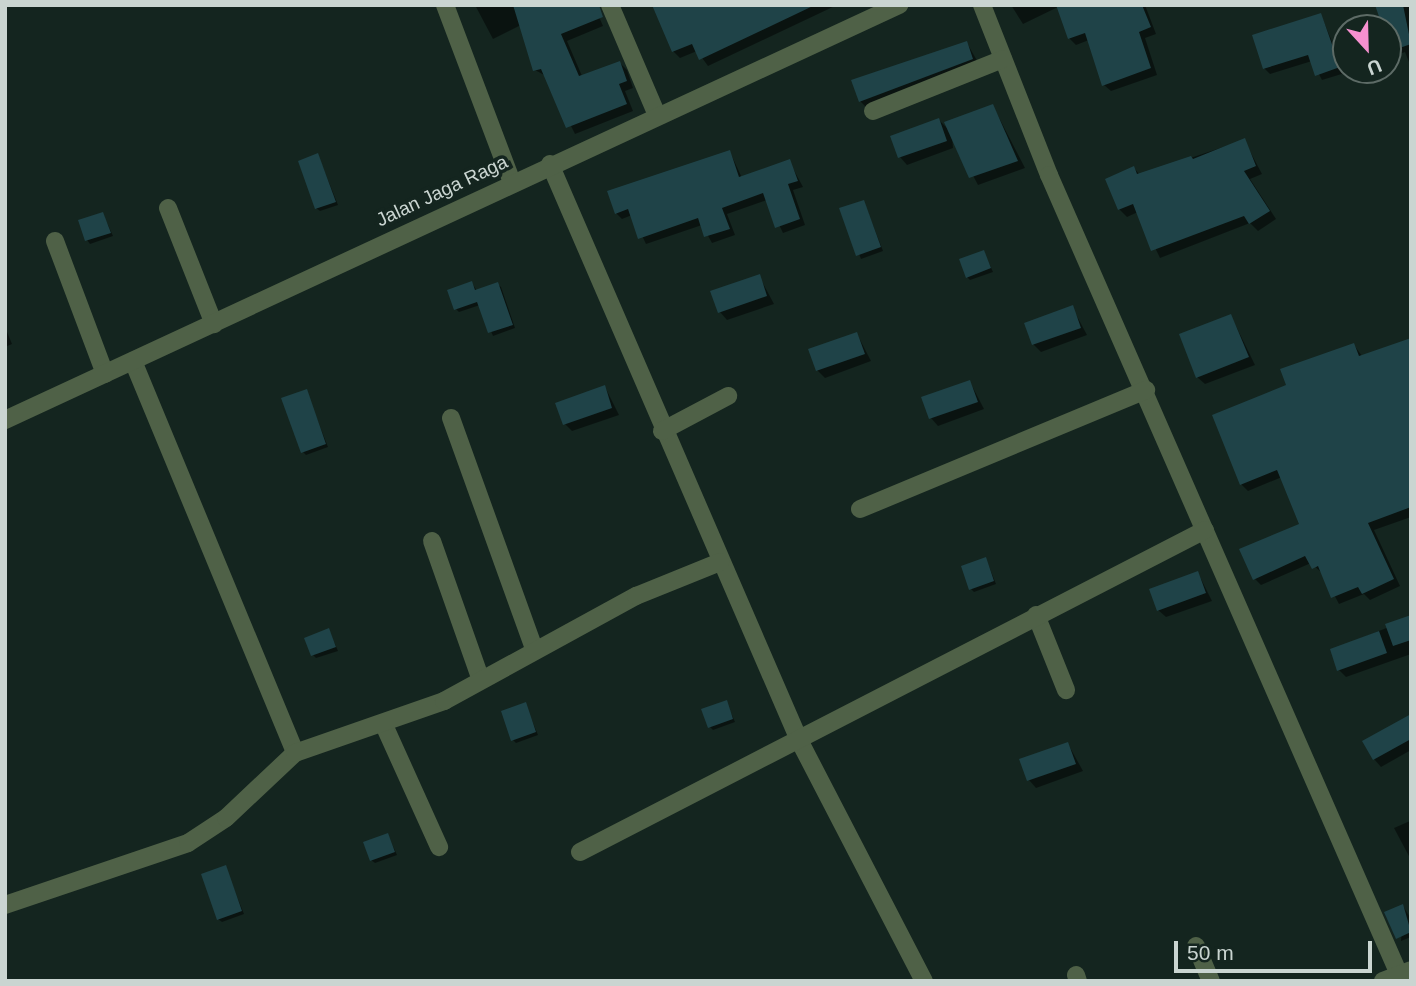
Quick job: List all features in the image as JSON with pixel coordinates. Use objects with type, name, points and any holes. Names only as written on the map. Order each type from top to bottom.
[{"type":"street","points":[[444,5],[512,181]]},
{"type":"street","points":[[610,5],[657,115]]},
{"type":"street","name":"Jalan Jaga Raga","points":[[5,420],[214,324],[512,181],[898,5]]},
{"type":"street","points":[[982,5],[1049,175],[1322,790],[1399,976]]},
{"type":"street","points":[[873,111],[1003,59]]},
{"type":"street","points":[[550,164],[662,432],[799,740],[924,981]]},
{"type":"street","points":[[167,208],[214,324]]},
{"type":"street","points":[[55,241],[105,374]]},
{"type":"street","points":[[133,361],[295,753]]},
{"type":"street","points":[[860,509],[1146,390]]},
{"type":"street","points":[[662,432],[728,396]]},
{"type":"street","points":[[451,418],[534,649]]},
{"type":"street","points":[[580,852],[1205,530]]},
{"type":"street","points":[[432,541],[481,680]]},
{"type":"street","points":[[5,905],[188,843],[226,818],[295,753],[444,701],[534,649],[636,596],[720,562]]},
{"type":"street","points":[[1036,615],[1066,690]]},
{"type":"street","points":[[384,724],[439,847]]},
{"type":"street","points":[[1196,946],[1211,981]]},
{"type":"building","points":[[513,5],[599,5],[603,17],[561,34],[579,76],[620,61],[627,81],[619,84],[627,104],[566,128],[541,69],[533,71]]},
{"type":"building","points":[[652,5],[815,5],[699,60],[692,44],[672,52]]},
{"type":"building","points":[[1056,5],[1142,5],[1151,27],[1139,32],[1151,68],[1102,86],[1085,33],[1068,39]]},
{"type":"building","points":[[1375,5],[1403,5],[1411,44],[1402,47],[1402,14],[1378,14]]},
{"type":"building","points":[[1321,13],[1332,44],[1332,70],[1315,76],[1308,55],[1263,69],[1252,35]]},
{"type":"building","points":[[967,41],[973,59],[859,102],[851,80]]},
{"type":"building","points":[[993,104],[1018,161],[969,178],[944,122]]},
{"type":"building","points":[[939,118],[947,141],[898,158],[890,136]]},
{"type":"building","points":[[1245,138],[1256,166],[1244,171],[1270,211],[1249,224],[1244,216],[1151,251],[1133,204],[1118,210],[1105,179],[1134,166],[1137,174],[1191,156],[1193,159]]},
{"type":"building","points":[[730,150],[739,177],[790,159],[798,181],[788,184],[800,219],[775,228],[763,193],[722,208],[730,229],[704,237],[698,218],[638,239],[628,209],[615,214],[607,191]]},
{"type":"building","points":[[318,153],[336,202],[315,209],[298,161]]},
{"type":"building","points":[[864,200],[881,247],[856,256],[839,208]]},
{"type":"building","points":[[103,212],[111,233],[85,241],[78,220]]},
{"type":"building","points":[[984,250],[991,268],[966,278],[959,259]]},
{"type":"building","points":[[760,274],[767,296],[718,313],[710,291]]},
{"type":"building","points":[[472,281],[475,290],[498,282],[513,325],[488,333],[477,302],[454,310],[447,290]]},
{"type":"building","points":[[1073,305],[1081,328],[1032,345],[1024,323]]},
{"type":"building","points":[[1231,314],[1249,357],[1196,378],[1179,334]]},
{"type":"building","points":[[857,332],[865,354],[816,371],[808,349]]},
{"type":"building","points":[[1411,338],[1411,507],[1368,523],[1394,579],[1362,594],[1358,587],[1331,598],[1318,566],[1312,569],[1305,556],[1253,580],[1239,549],[1299,524],[1277,470],[1240,485],[1212,415],[1286,385],[1280,369],[1354,343],[1359,356]]},
{"type":"building","points":[[970,380],[978,402],[929,419],[921,397]]},
{"type":"building","points":[[605,385],[612,408],[563,425],[555,403]]},
{"type":"building","points":[[307,389],[326,444],[301,453],[281,398]]},
{"type":"building","points":[[986,557],[994,581],[969,590],[961,566]]},
{"type":"building","points":[[1198,571],[1206,593],[1157,611],[1149,589]]},
{"type":"building","points":[[1411,615],[1411,640],[1393,646],[1385,624]]},
{"type":"building","points":[[329,628],[336,647],[311,656],[304,638]]},
{"type":"building","points":[[1379,631],[1387,653],[1337,671],[1330,649]]},
{"type":"building","points":[[727,700],[733,719],[708,728],[701,709]]},
{"type":"building","points":[[526,702],[536,732],[511,741],[501,711]]},
{"type":"building","points":[[1411,714],[1411,739],[1373,760],[1362,741]]},
{"type":"building","points":[[1068,742],[1076,764],[1027,781],[1019,759]]},
{"type":"building","points":[[388,833],[395,852],[370,861],[363,842]]},
{"type":"building","points":[[226,865],[242,911],[217,920],[201,874]]},
{"type":"building","points":[[1403,904],[1411,932],[1396,939],[1384,912]]}]
